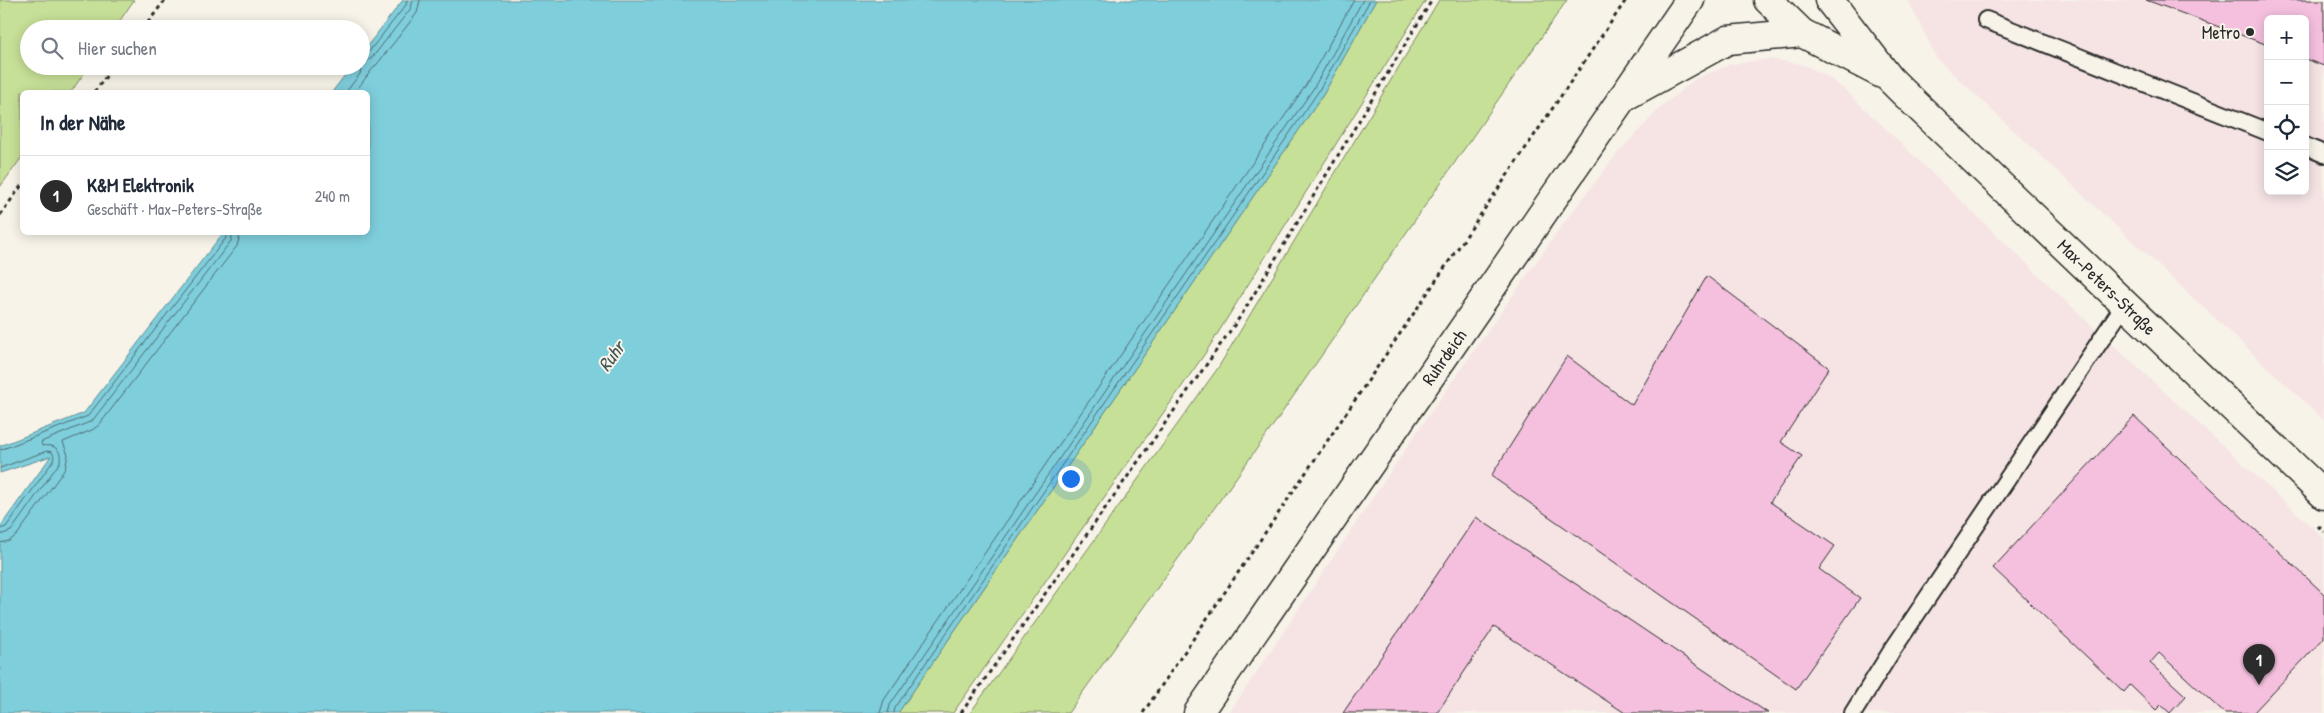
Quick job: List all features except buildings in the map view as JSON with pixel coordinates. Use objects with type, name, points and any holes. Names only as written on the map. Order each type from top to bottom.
[{"type":"street","name":"Ruhrdeich","points":[[1198,713],[1690,0]]},
{"type":"street","name":"Max-Peters-Straße","points":[[1768,0],[1802,33],[1890,79]]},
{"type":"street","name":"Max-Peters-Straße","points":[[1829,0],[1890,79],[2324,495]]},
{"type":"street","points":[[1622,98],[1728,40],[1802,33]]},
{"type":"lane","points":[[1986,20],[2264,130]]},
{"type":"lane","points":[[2309,148],[2324,154]]},
{"type":"lane","points":[[1853,713],[1891,652],[2125,304]]},
{"type":"path","points":[[150,20],[165,0]]},
{"type":"path","points":[[961,713],[1242,314],[1432,0]]},
{"type":"path","points":[[1143,713],[1626,0]]},
{"type":"path","points":[[96,90],[107,75]]},
{"type":"path","points":[[0,214],[20,188]]},
{"type":"path","points":[[2317,525],[2324,532]]},
{"type":"shaded area","points":[[1908,0],[2324,0],[2324,420],[1937,59]]},
{"type":"shaded area","points":[[1769,59],[1801,64],[1825,75],[1845,90],[2091,325],[2324,538],[2324,713],[1229,713],[1419,429],[1565,221],[1616,155],[1662,106],[1695,79],[1732,64]]},
{"type":"green space","points":[[0,0],[134,0],[120,20],[20,20],[20,75],[83,75],[72,90],[20,90],[20,160],[0,187]]},
{"type":"green space","points":[[1376,0],[1426,0],[1206,352],[953,713],[898,713],[1323,95]]},
{"type":"green space","points":[[1439,0],[1567,0],[1270,430],[1068,713],[970,713],[1218,368]]},
{"type":"water","name":"Ruhr","points":[[403,0],[1376,0],[1323,95],[898,713],[0,713],[0,527],[51,456],[0,473],[0,446],[84,413],[221,235],[370,235],[370,90],[334,90],[345,75],[370,75],[370,42]]},
{"type":"place","name":"Metro","points":[[2250,32]]},
{"type":"place","name":"K&M Elektronik","points":[[2259,685]]}]
